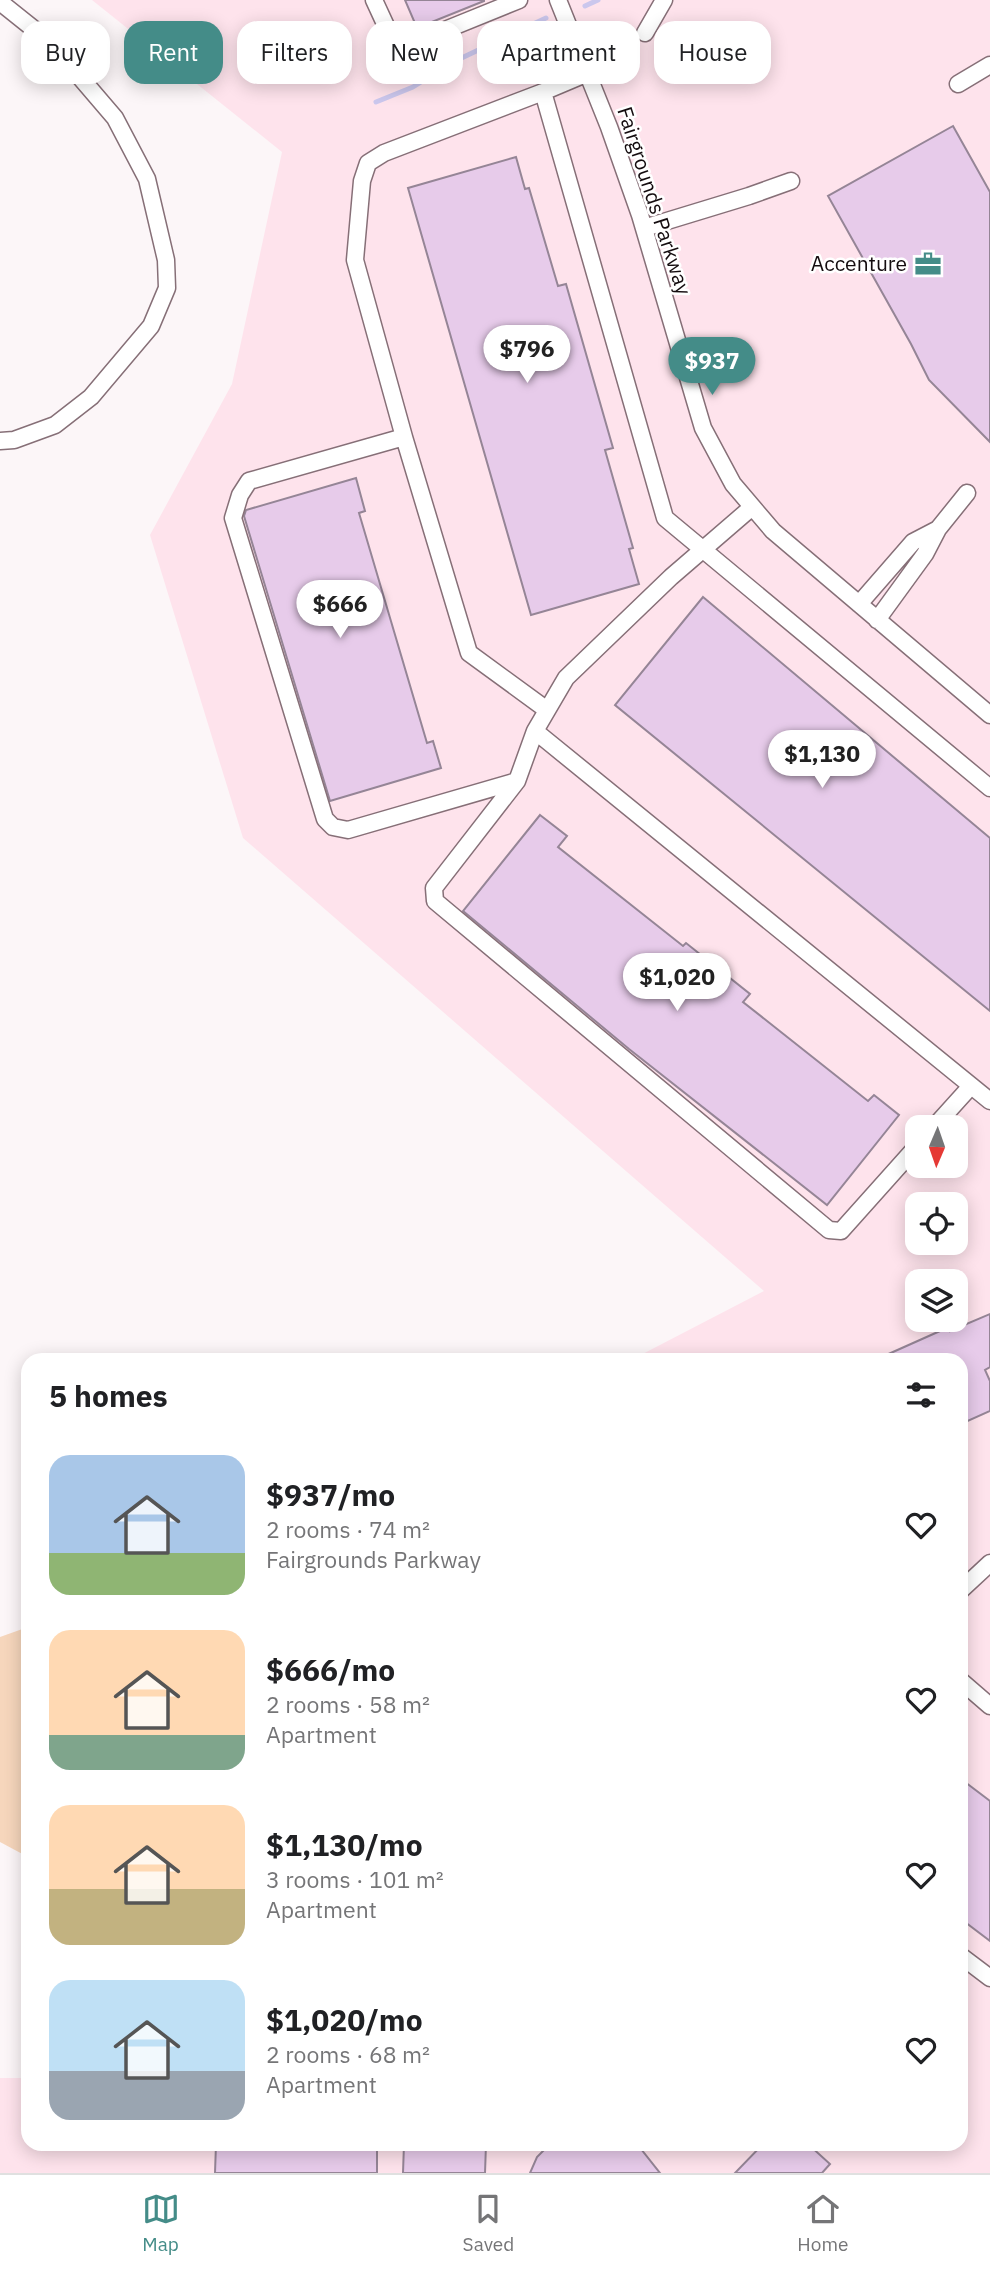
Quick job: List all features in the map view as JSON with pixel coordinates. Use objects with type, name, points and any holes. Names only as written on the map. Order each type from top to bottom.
[{"type":"street","points":[[374,0],[392,39],[413,43],[519,0]]},
{"type":"street","name":"Fairgrounds Parkway","points":[[558,0],[567,21]]},
{"type":"street","points":[[645,33],[664,0]]},
{"type":"street","points":[[0,2],[50,42],[115,118],[147,179],[166,260],[167,288],[151,326],[91,397],[55,425],[14,440],[0,441]]},
{"type":"street","points":[[958,84],[990,65]]},
{"type":"street","points":[[547,710],[470,653],[404,437],[355,260],[362,181],[368,163],[384,153],[562,84]]},
{"type":"street","name":"Fairgrounds Parkway","points":[[592,84],[644,228],[703,428],[727,475],[751,508],[773,531],[990,715]]},
{"type":"street","points":[[543,92],[665,518],[990,788]]},
{"type":"street","points":[[644,228],[791,181]]},
{"type":"street","points":[[404,437],[249,481],[240,495],[233,518],[325,820],[333,827],[348,830],[517,781]]},
{"type":"street","points":[[877,620],[925,554],[938,528],[967,493]]},
{"type":"street","points":[[751,508],[566,678],[535,731],[517,781],[434,888],[436,901],[829,1230],[841,1231],[905,1159]]},
{"type":"street","points":[[859,604],[913,542],[938,528]]},
{"type":"street","points":[[535,731],[990,1101]]},
{"type":"street","points":[[945,1115],[971,1086]]},
{"type":"street","points":[[968,1583],[990,1563]]},
{"type":"street","points":[[968,1687],[990,1706]]},
{"type":"street","points":[[968,1961],[990,1978]]},
{"type":"shaded area","points":[[92,0],[990,0],[990,2173],[0,2173],[0,2078],[21,2078],[21,2151],[968,2151],[968,1353],[644,1353],[764,1291],[243,838],[150,535],[232,384],[282,152],[197,84],[223,84],[223,21],[124,21],[124,26]]},
{"type":"shaded area","points":[[21,1630],[21,1853],[0,1842],[0,1637]]},
{"type":"building","points":[[405,0],[484,0],[434,21],[414,21]]},
{"type":"building","name":"Accenture","points":[[953,126],[990,192],[990,442],[929,380],[828,196]]},
{"type":"building","points":[[516,157],[525,189],[529,188],[558,286],[566,284],[613,448],[605,450],[633,548],[629,549],[639,584],[531,615],[408,188]]},
{"type":"building","points":[[356,478],[365,511],[359,513],[427,743],[433,741],[441,768],[330,801],[244,516],[246,510]]},
{"type":"building","points":[[703,597],[990,838],[990,1011],[615,705]]},
{"type":"building","points":[[540,815],[567,836],[558,847],[683,946],[686,943],[750,994],[743,1002],[868,1101],[874,1095],[899,1115],[827,1205],[629,1049],[463,911]]},
{"type":"building","points":[[990,1314],[990,1367],[985,1370],[990,1381],[990,1411],[968,1421],[968,1353],[891,1353],[938,1332],[968,1332],[968,1323]]},
{"type":"building","points":[[968,1784],[990,1801],[990,1941],[968,1924]]},
{"type":"building","points":[[216,2151],[377,2151],[377,2173],[215,2173]]},
{"type":"building","points":[[404,2151],[486,2151],[485,2173],[403,2173]]},
{"type":"building","points":[[543,2151],[643,2151],[660,2173],[530,2173],[537,2157]]},
{"type":"building","points":[[756,2151],[816,2151],[830,2164],[822,2173],[735,2173]]},
{"type":"waterway","points":[[585,6],[598,0]]},
{"type":"waterway","points":[[376,102],[413,87],[451,63],[546,18]]},
{"type":"place","name":"Accenture","points":[[928,264]]}]
